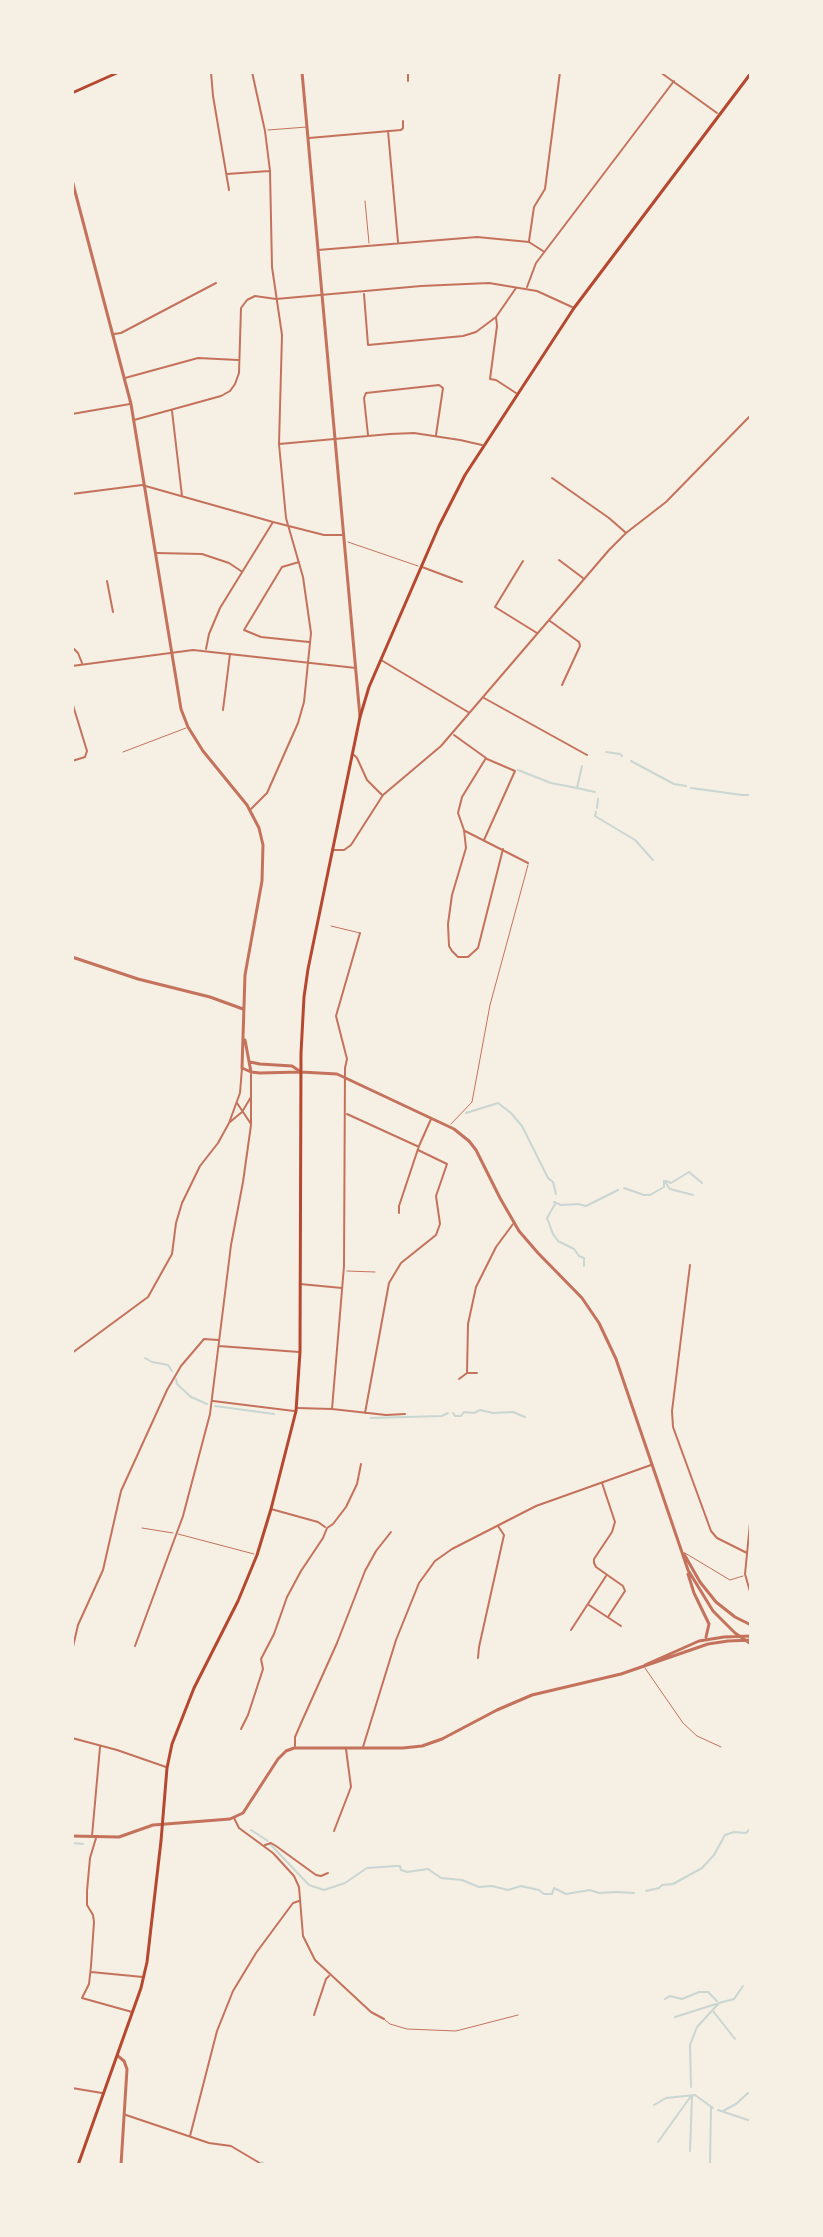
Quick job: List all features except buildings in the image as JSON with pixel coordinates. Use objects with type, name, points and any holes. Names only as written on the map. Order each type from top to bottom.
[{"type":"main road","points":[[72,93],[119,72]]},
{"type":"main road","points":[[78,2165],[134,2013],[143,1977],[172,1744],[186,1705],[238,1601],[257,1555],[296,1410],[300,1352],[301,1032],[308,969],[360,717],[372,675],[457,489],[483,446],[574,308],[751,73]]},
{"type":"street","points":[[211,72],[229,190]]},
{"type":"street","points":[[250,810],[267,793],[293,738],[304,702],[310,642],[308,608],[286,518],[279,444],[281,324],[272,267],[270,171],[252,72]]},
{"type":"street","points":[[302,72],[360,717]]},
{"type":"street","points":[[408,72],[408,81]]},
{"type":"street","points":[[529,242],[532,211],[545,189],[560,72]]},
{"type":"street","points":[[660,72],[668,74],[719,115]]},
{"type":"street","points":[[746,80],[751,84]]},
{"type":"street","points":[[527,288],[532,268],[674,81]]},
{"type":"street","points":[[308,138],[401,130],[403,121]]},
{"type":"street","points":[[388,131],[398,243]]},
{"type":"street","points":[[227,174],[270,171]]},
{"type":"street","points":[[72,180],[131,404],[181,709],[203,751],[250,810],[261,836],[264,868],[245,975],[244,1092],[182,1203],[172,1254],[148,1297],[72,1353]]},
{"type":"street","points":[[318,250],[477,237],[529,242],[544,252]]},
{"type":"street","points":[[113,335],[216,283]]},
{"type":"street","points":[[134,420],[227,393],[239,373],[241,308],[244,302],[255,296],[276,299],[489,283],[527,288],[574,308]]},
{"type":"street","points":[[363,292],[368,345],[463,336],[476,332],[496,317],[517,286]]},
{"type":"street","points":[[496,317],[490,379],[517,394]]},
{"type":"street","points":[[125,378],[198,358],[239,360]]},
{"type":"street","points":[[368,436],[366,393],[439,385],[443,388],[436,436]]},
{"type":"street","points":[[72,414],[131,404]]},
{"type":"street","points":[[172,410],[182,497]]},
{"type":"street","points":[[333,850],[343,850],[351,845],[383,795],[431,756],[626,533],[666,502],[751,415]]},
{"type":"street","points":[[279,444],[414,433],[483,446]]},
{"type":"street","points":[[552,478],[626,533]]},
{"type":"street","points":[[72,494],[133,484],[324,535],[343,535]]},
{"type":"street","points":[[206,650],[213,623],[273,522]]},
{"type":"street","points":[[156,553],[202,554],[229,563],[242,572]]},
{"type":"street","points":[[559,560],[584,579]]},
{"type":"street","points":[[523,561],[495,607],[538,634]]},
{"type":"street","points":[[299,562],[282,567],[244,630],[261,637],[310,642]]},
{"type":"street","points":[[421,567],[462,582]]},
{"type":"street","points":[[107,581],[113,612]]},
{"type":"street","points":[[549,620],[579,642],[580,646],[562,685]]},
{"type":"street","points":[[72,647],[83,664]]},
{"type":"street","points":[[72,666],[206,650],[356,668]]},
{"type":"street","points":[[223,710],[230,653]]},
{"type":"street","points":[[380,659],[469,713]]},
{"type":"street","points":[[483,698],[587,755]]},
{"type":"street","points":[[72,702],[87,751],[85,757],[72,761]]},
{"type":"street","points":[[452,733],[486,758],[515,771],[484,840]]},
{"type":"street","points":[[352,754],[367,780],[383,795]]},
{"type":"street","points":[[486,758],[460,804],[459,820],[464,830],[466,848],[452,895],[448,924],[449,946],[458,957],[468,957],[478,948],[503,849]]},
{"type":"street","points":[[464,830],[528,863]]},
{"type":"street","points":[[332,1409],[344,1271],[346,1056],[336,1013],[360,933]]},
{"type":"street","points":[[72,957],[243,1009]]},
{"type":"street","points":[[135,1646],[189,1496],[212,1401],[231,1245],[251,1125],[251,1072],[244,1036]]},
{"type":"street","points":[[242,1068],[250,1062],[292,1066],[301,1072]]},
{"type":"street","points":[[242,1068],[251,1072],[345,1076],[450,1127],[465,1137],[476,1150],[514,1223],[532,1248],[582,1298],[599,1323],[616,1359],[694,1593],[709,1624],[705,1640]]},
{"type":"street","points":[[244,1092],[251,1096]]},
{"type":"street","points":[[229,1123],[242,1112],[251,1096]]},
{"type":"street","points":[[237,1102],[251,1125]]},
{"type":"street","points":[[344,1114],[447,1164],[436,1196],[440,1224],[436,1235],[404,1259],[392,1278],[385,1299],[365,1413]]},
{"type":"street","points":[[399,1213],[418,1148],[431,1118]]},
{"type":"street","points":[[467,1373],[469,1313],[476,1287],[496,1247],[514,1223]]},
{"type":"street","points":[[690,1265],[672,1411],[673,1427],[711,1531],[717,1538],[747,1553]]},
{"type":"street","points":[[300,1284],[343,1288]]},
{"type":"street","points":[[72,1651],[78,1625],[103,1570],[121,1491],[167,1390],[181,1366],[204,1339],[219,1340]]},
{"type":"street","points":[[219,1346],[300,1352]]},
{"type":"street","points":[[459,1379],[467,1373],[477,1373]]},
{"type":"street","points":[[212,1401],[296,1410],[405,1414]]},
{"type":"street","points":[[241,1729],[263,1669],[261,1659],[287,1597],[327,1528],[346,1507],[357,1484],[361,1464]]},
{"type":"street","points":[[363,1748],[396,1640],[431,1565],[445,1553],[536,1506],[653,1464]]},
{"type":"street","points":[[602,1482],[615,1522],[594,1563],[625,1591],[608,1617]]},
{"type":"street","points":[[271,1509],[318,1522],[327,1528]]},
{"type":"street","points":[[751,1513],[745,1574],[751,1595]]},
{"type":"street","points":[[478,1658],[504,1535],[497,1525]]},
{"type":"street","points":[[294,1748],[295,1737],[365,1571],[391,1532]]},
{"type":"street","points":[[682,1550],[700,1582],[716,1602],[751,1625]]},
{"type":"street","points":[[688,1570],[708,1605],[726,1625],[751,1640]]},
{"type":"street","points":[[571,1630],[606,1575]]},
{"type":"street","points":[[588,1604],[621,1626]]},
{"type":"street","points":[[644,1666],[647,1662],[705,1640],[724,1637],[751,1640]]},
{"type":"street","points":[[72,1836],[119,1837],[144,1827],[234,1818],[246,1810],[278,1759],[294,1748],[422,1746],[541,1692],[598,1680],[720,1641],[751,1640]]},
{"type":"street","points":[[72,1738],[167,1768]]},
{"type":"street","points":[[100,1746],[87,1891],[87,1905],[94,1922],[89,1984],[82,1998],[134,2013]]},
{"type":"street","points":[[334,1831],[351,1787],[346,1747]]},
{"type":"street","points":[[234,1818],[239,1828],[265,1846],[294,1876],[299,1887],[300,1920],[305,1942],[315,1960],[371,2012],[384,2019]]},
{"type":"street","points":[[265,1846],[269,1843],[276,1846],[316,1875],[328,1873]]},
{"type":"street","points":[[190,2136],[217,2031],[233,1991],[256,1953],[293,1903],[299,1901]]},
{"type":"street","points":[[90,1972],[143,1977]]},
{"type":"street","points":[[314,2015],[329,1975]]},
{"type":"street","points":[[117,2056],[124,2061],[127,2069],[121,2165]]},
{"type":"street","points":[[72,2088],[104,2094]]},
{"type":"street","points":[[124,2115],[231,2146],[263,2165]]},
{"type":"lane","points":[[265,131],[307,127]]},
{"type":"lane","points":[[365,201],[369,246]]},
{"type":"lane","points":[[344,541],[421,567]]},
{"type":"lane","points":[[123,752],[188,727]]},
{"type":"lane","points":[[450,1127],[472,1102],[487,1015],[528,863]]},
{"type":"lane","points":[[331,926],[360,933]]},
{"type":"lane","points":[[344,1271],[375,1272]]},
{"type":"lane","points":[[385,1275],[392,1278]]},
{"type":"lane","points":[[142,1528],[176,1533],[257,1555]]},
{"type":"lane","points":[[682,1550],[730,1580],[745,1574]]},
{"type":"lane","points":[[644,1666],[683,1723],[697,1736],[721,1747]]},
{"type":"lane","points":[[384,2019],[407,2029],[456,2031],[518,2015]]},
{"type":"waterway","points":[[606,752],[622,756]]},
{"type":"waterway","points":[[631,761],[674,784],[686,786]]},
{"type":"waterway","points":[[518,770],[551,783],[577,788],[582,766]]},
{"type":"waterway","points":[[577,788],[595,792]]},
{"type":"waterway","points":[[691,788],[751,795]]},
{"type":"waterway","points":[[597,808],[598,799]]},
{"type":"waterway","points":[[596,812],[595,816],[635,840],[653,860]]},
{"type":"waterway","points":[[466,1113],[498,1103],[511,1113],[522,1126],[548,1178],[553,1182],[556,1194]]},
{"type":"waterway","points":[[666,1181],[671,1183],[689,1172],[702,1183]]},
{"type":"waterway","points":[[624,1188],[650,1195],[664,1187],[664,1181]]},
{"type":"waterway","points":[[665,1182],[670,1189],[693,1195]]},
{"type":"waterway","points":[[554,1202],[586,1206],[618,1190]]},
{"type":"waterway","points":[[555,1204],[547,1218],[553,1234],[558,1241],[584,1258],[584,1266]]},
{"type":"waterway","points":[[145,1358],[168,1365],[172,1371]]},
{"type":"waterway","points":[[176,1379],[177,1384],[191,1397],[207,1404]]},
{"type":"waterway","points":[[215,1406],[274,1414]]},
{"type":"waterway","points":[[453,1413],[461,1416],[464,1412],[480,1410],[513,1412],[525,1417]]},
{"type":"waterway","points":[[371,1418],[442,1416],[448,1413]]},
{"type":"waterway","points":[[646,1891],[673,1884],[702,1868],[714,1855],[725,1835],[746,1833],[751,1828]]},
{"type":"waterway","points":[[251,1830],[268,1841]]},
{"type":"waterway","points":[[72,1843],[83,1844]]},
{"type":"waterway","points":[[270,1844],[309,1885],[324,1890],[345,1883],[367,1868],[400,1866],[407,1872],[428,1869],[441,1878],[462,1880],[479,1887],[508,1890],[521,1886],[544,1894],[552,1894],[554,1888],[566,1894],[590,1890],[634,1893]]},
{"type":"waterway","points":[[691,2087],[690,2045],[697,2027],[719,2003],[734,1999],[743,1986]]},
{"type":"waterway","points":[[665,1999],[670,1996],[682,1999],[708,1992],[717,2001]]},
{"type":"waterway","points":[[675,2017],[716,2004]]},
{"type":"waterway","points":[[713,2011],[735,2039]]},
{"type":"waterway","points":[[723,2111],[751,2093]]},
{"type":"waterway","points":[[654,2105],[666,2098],[695,2095],[713,2108]]},
{"type":"waterway","points":[[658,2142],[691,2096]]},
{"type":"waterway","points":[[690,2151],[692,2096]]},
{"type":"waterway","points":[[710,2165],[711,2107]]},
{"type":"waterway","points":[[718,2110],[751,2121]]},
{"type":"waterway","points":[[262,2162],[266,2165]]}]
